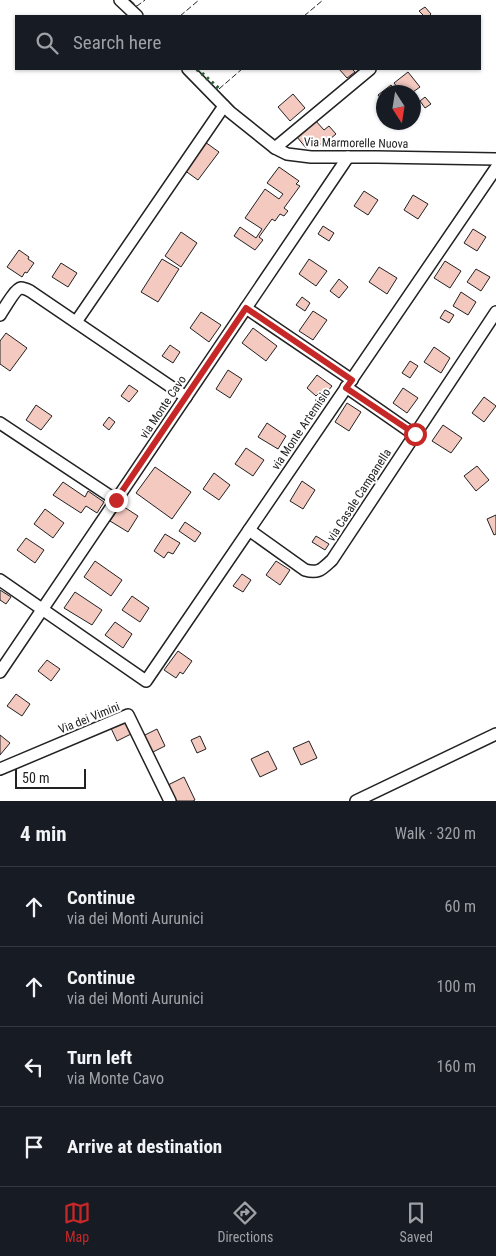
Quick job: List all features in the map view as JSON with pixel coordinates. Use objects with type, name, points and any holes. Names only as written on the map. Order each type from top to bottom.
[{"type":"street","points":[[120,0],[136,15]]},
{"type":"street","name":"Via Marmorelle Nuova","points":[[189,70],[224,106],[275,148],[287,154],[311,157],[496,159]]},
{"type":"street","points":[[275,148],[369,70]]},
{"type":"street","points":[[76,322],[224,106]]},
{"type":"street","name":"via Monte Cavo","points":[[0,672],[348,157]]},
{"type":"street","name":"via Monte Artemisio","points":[[42,609],[146,681],[496,168]]},
{"type":"street","points":[[0,315],[18,289],[22,288],[30,291],[186,398]]},
{"type":"street","points":[[246,308],[415,434]]},
{"type":"street","name":"via Casale Campanella","points":[[249,530],[305,570],[313,572],[322,569],[332,560],[496,312]]},
{"type":"street","points":[[0,423],[116,500]]},
{"type":"street","points":[[0,580],[42,609]]},
{"type":"street","name":"Via dei Vimini","points":[[0,770],[128,715],[170,801]]},
{"type":"street","points":[[356,801],[496,734]]},
{"type":"building","points":[[425,7],[431,14],[423,15],[419,11]]},
{"type":"building","points":[[340,70],[353,70],[355,72],[347,78]]},
{"type":"building","points":[[408,72],[418,85],[396,85],[394,83]]},
{"type":"building","points":[[293,94],[305,108],[290,121],[278,107]]},
{"type":"building","points":[[425,97],[431,104],[425,108],[421,100]]},
{"type":"building","points":[[315,120],[324,130],[329,126],[336,134],[324,144],[323,142],[317,147],[313,142],[306,148],[297,137]]},
{"type":"building","points":[[205,142],[219,152],[198,180],[184,170]]},
{"type":"building","points":[[279,167],[299,181],[296,184],[300,186],[284,208],[288,211],[284,216],[280,214],[275,221],[272,219],[259,237],[263,240],[255,250],[234,236],[240,227],[256,238],[262,229],[245,218],[265,189],[279,199],[283,194],[267,183]]},
{"type":"building","points":[[364,191],[378,200],[368,215],[354,206]]},
{"type":"building","points":[[413,195],[428,204],[418,219],[404,210]]},
{"type":"building","points":[[323,226],[334,233],[329,241],[318,234]]},
{"type":"building","points":[[473,229],[486,237],[477,251],[464,243]]},
{"type":"building","points":[[181,232],[197,243],[181,267],[165,256]]},
{"type":"building","points":[[19,250],[34,263],[22,277],[7,267]]},
{"type":"building","points":[[162,259],[179,269],[158,302],[141,292]]},
{"type":"building","points":[[309,259],[327,271],[316,286],[299,274]]},
{"type":"building","points":[[445,261],[461,271],[450,288],[434,278]]},
{"type":"building","points":[[61,263],[77,273],[68,287],[52,277]]},
{"type":"building","points":[[379,267],[397,278],[387,294],[369,282]]},
{"type":"building","points":[[476,269],[490,277],[481,291],[467,282]]},
{"type":"building","points":[[339,279],[348,287],[339,298],[330,291]]},
{"type":"building","points":[[461,292],[476,302],[468,315],[453,306]]},
{"type":"building","points":[[302,297],[310,303],[305,311],[296,305]]},
{"type":"building","points":[[445,310],[454,315],[449,323],[440,318]]},
{"type":"building","points":[[313,311],[327,320],[313,340],[299,331]]},
{"type":"building","points":[[201,312],[221,325],[209,342],[190,328]]},
{"type":"building","points":[[253,328],[277,346],[266,361],[242,343]]},
{"type":"building","points":[[6,333],[27,348],[10,371],[0,364],[0,341]]},
{"type":"building","points":[[170,345],[180,352],[173,363],[162,356]]},
{"type":"building","points":[[434,347],[450,358],[441,373],[424,362]]},
{"type":"building","points":[[410,361],[418,366],[410,378],[402,373]]},
{"type":"building","points":[[228,370],[242,379],[230,398],[216,389]]},
{"type":"building","points":[[317,375],[332,386],[324,396],[319,393],[316,396],[307,388]]},
{"type":"building","points":[[129,385],[138,391],[129,402],[121,396]]},
{"type":"building","points":[[403,388],[418,398],[407,413],[393,403]]},
{"type":"building","points":[[484,397],[496,406],[484,422],[472,413]]},
{"type":"building","points":[[347,403],[361,412],[349,431],[335,422]]},
{"type":"building","points":[[36,405],[52,416],[41,430],[26,420]]},
{"type":"building","points":[[109,417],[115,422],[109,430],[103,425]]},
{"type":"building","points":[[267,423],[286,436],[278,449],[258,437]]},
{"type":"building","points":[[443,425],[462,438],[451,453],[432,441]]},
{"type":"building","points":[[246,448],[264,460],[253,476],[235,464]]},
{"type":"building","points":[[477,466],[489,480],[476,491],[464,476]]},
{"type":"building","points":[[155,467],[191,492],[172,519],[136,493]]},
{"type":"building","points":[[214,473],[230,485],[219,500],[203,489]]},
{"type":"building","points":[[302,481],[315,490],[303,509],[290,501]]},
{"type":"building","points":[[63,482],[85,497],[88,491],[104,502],[97,513],[86,506],[81,513],[53,495]]},
{"type":"building","points":[[121,505],[138,516],[128,532],[110,521]]},
{"type":"building","points":[[45,509],[64,523],[53,538],[34,524]]},
{"type":"building","points":[[496,515],[496,534],[494,535],[487,519]]},
{"type":"building","points":[[185,522],[201,533],[195,542],[179,531]]},
{"type":"building","points":[[165,534],[180,543],[173,554],[168,552],[164,558],[154,551]]},
{"type":"building","points":[[316,536],[329,544],[325,550],[312,542]]},
{"type":"building","points":[[26,538],[44,550],[35,563],[17,550]]},
{"type":"building","points":[[95,561],[122,580],[111,596],[84,577]]},
{"type":"building","points":[[276,561],[290,570],[280,585],[266,575]]},
{"type":"building","points":[[242,574],[251,580],[243,592],[233,586]]},
{"type":"building","points":[[0,590],[11,597],[6,604],[0,600]]},
{"type":"building","points":[[75,592],[102,610],[92,625],[64,608]]},
{"type":"building","points":[[132,596],[149,608],[140,622],[122,610]]},
{"type":"building","points":[[115,622],[132,634],[123,648],[105,635]]},
{"type":"building","points":[[178,651],[192,661],[183,674],[180,672],[176,678],[164,670]]},
{"type":"building","points":[[47,660],[60,669],[51,681],[38,671]]},
{"type":"building","points":[[16,694],[30,704],[22,716],[7,706]]},
{"type":"building","points":[[124,719],[131,734],[117,741],[110,726]]},
{"type":"building","points":[[157,729],[165,746],[151,753],[143,736]]},
{"type":"building","points":[[0,735],[10,743],[0,755]]},
{"type":"building","points":[[200,736],[206,749],[197,753],[191,740]]},
{"type":"building","points":[[309,741],[317,758],[301,765],[293,748]]},
{"type":"building","points":[[268,751],[277,769],[260,777],[251,759]]},
{"type":"building","points":[[184,777],[195,800],[193,801],[176,801],[168,785]]},
{"type":"hedge","points":[[198,70],[219,89]]},
{"type":"fence","points":[[130,0],[137,6],[145,0]]},
{"type":"fence","points":[[181,15],[199,0]]},
{"type":"fence","points":[[305,15],[323,0]]},
{"type":"fence","points":[[219,89],[241,70]]},
{"type":"route","points":[[116,500],[246,308],[352,380],[346,388],[415,434]]}]
